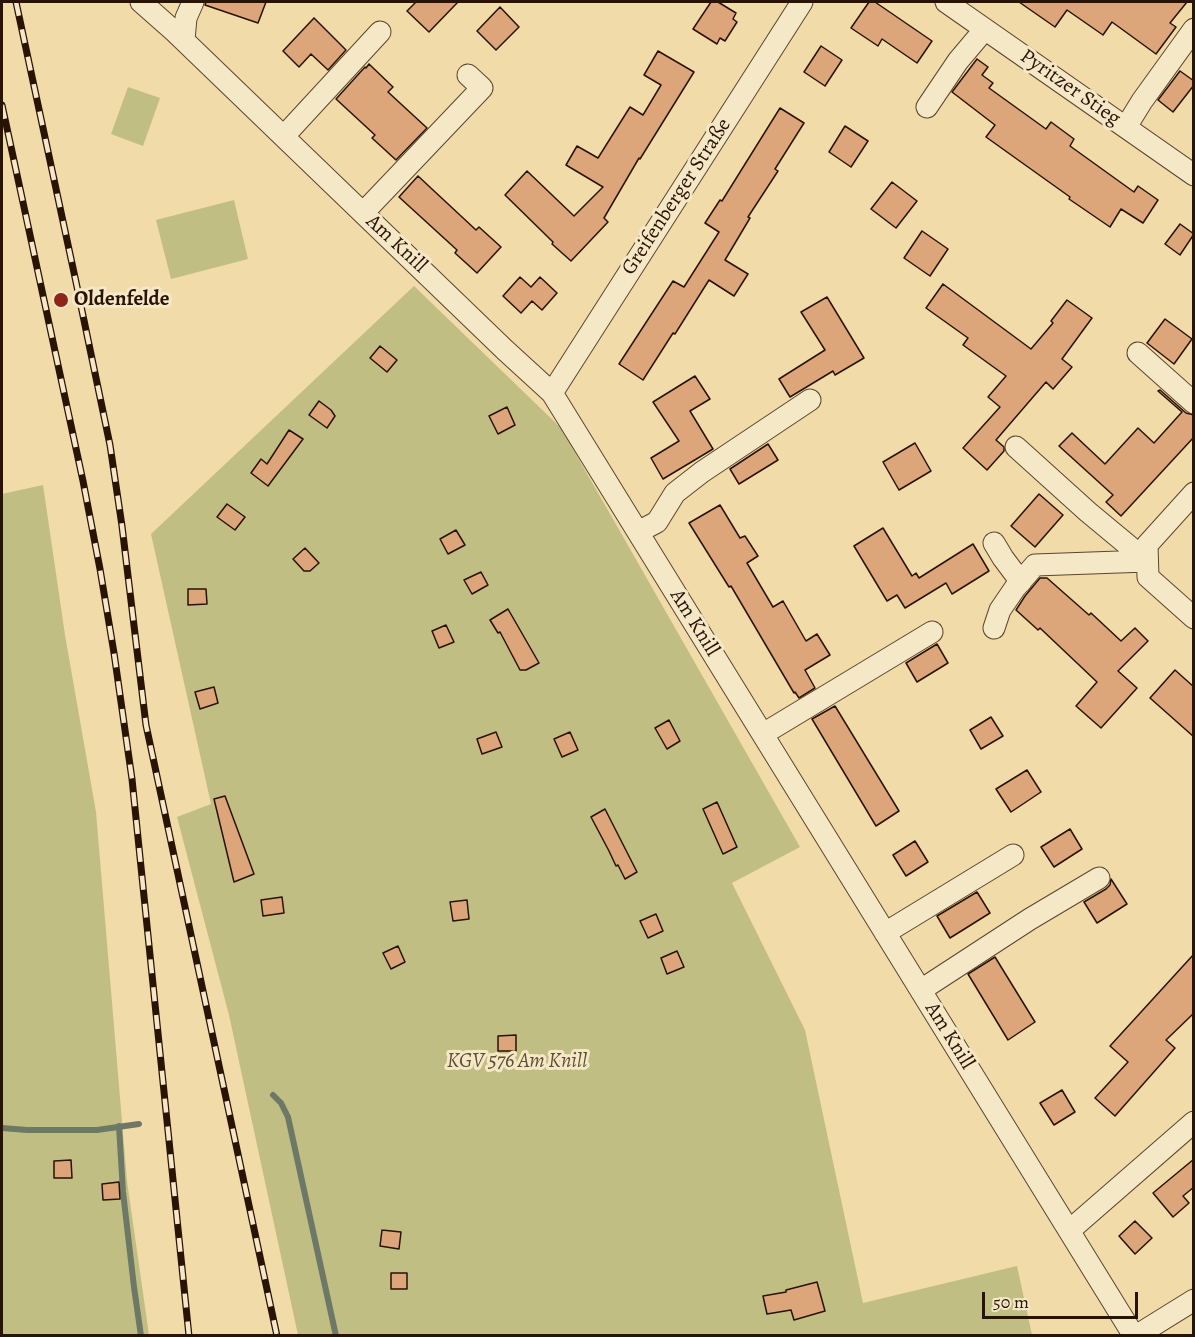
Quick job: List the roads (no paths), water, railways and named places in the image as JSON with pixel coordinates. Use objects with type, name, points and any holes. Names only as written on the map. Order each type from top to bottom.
[{"type":"street","name":"Am Knill","points":[[141,2],[184,40],[552,393],[1135,1335]]},
{"type":"street","points":[[184,40],[186,18],[193,2]]},
{"type":"street","name":"Greifenberger Straße","points":[[552,393],[802,2]]},
{"type":"street","name":"Pyritzer Stieg","points":[[946,2],[1194,175]]},
{"type":"street","points":[[927,107],[958,62],[985,29]]},
{"type":"street","points":[[1126,127],[1194,29]]},
{"type":"street","points":[[284,136],[380,32]]},
{"type":"street","points":[[363,213],[482,88],[468,75]]},
{"type":"street","points":[[1138,353],[1194,403]]},
{"type":"street","points":[[638,532],[657,522],[675,493],[702,472],[810,400]]},
{"type":"street","points":[[1016,447],[1147,561]]},
{"type":"street","points":[[1194,493],[1147,545],[1148,577],[1194,618]]},
{"type":"street","points":[[994,543],[1021,582]]},
{"type":"street","points":[[994,628],[1000,610],[1035,565],[1147,561]]},
{"type":"street","points":[[763,734],[932,632]]},
{"type":"street","points":[[883,928],[1013,855]]},
{"type":"street","points":[[883,928],[953,874]]},
{"type":"street","points":[[921,990],[1030,919],[1099,878]]},
{"type":"street","points":[[1070,1230],[1194,1122]]},
{"type":"street","points":[[1135,1335],[1194,1300]]},
{"type":"waterway","points":[[273,1095],[281,1103],[288,1117],[336,1336]]},
{"type":"waterway","points":[[2,1128],[97,1130],[139,1124]]},
{"type":"waterway","points":[[119,1126],[123,1192],[141,1336]]},
{"type":"railway","points":[[16,2],[110,445],[146,725],[277,1336]]},
{"type":"railway","points":[[2,105],[83,481],[114,653],[132,779],[189,1336]]},
{"type":"place","name":"Oldenfelde","points":[[61,300]]},
{"type":"park label","name":"KGV 576 Am Knill","points":[[517,1062]]}]
